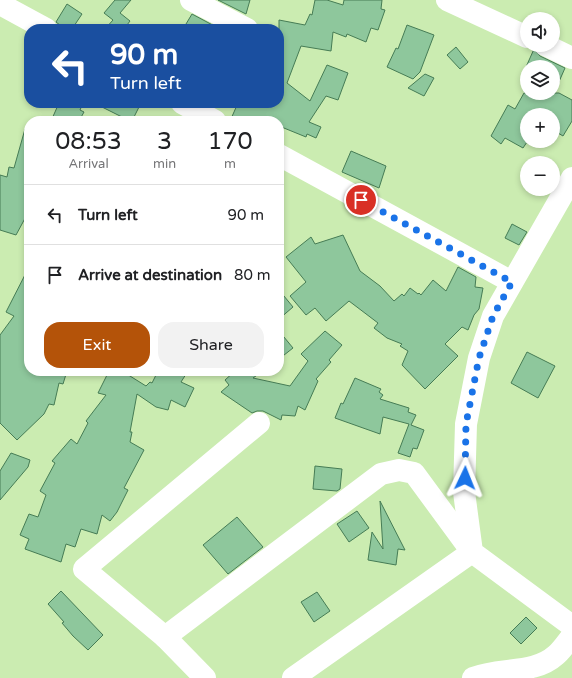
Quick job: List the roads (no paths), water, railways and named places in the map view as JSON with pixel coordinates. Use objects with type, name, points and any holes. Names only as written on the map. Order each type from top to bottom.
[{"type":"street","points":[[191,0],[237,24]]},
{"type":"street","points":[[447,0],[520,34]]},
{"type":"street","points":[[0,4],[37,24]]},
{"type":"street","points":[[560,52],[572,58]]},
{"type":"street","points":[[191,108],[207,116]]},
{"type":"street","points":[[284,158],[512,282]]},
{"type":"street","points":[[472,552],[464,492],[466,424],[479,358],[493,316],[572,178]]},
{"type":"street","points":[[205,678],[165,637],[84,569],[259,423]]},
{"type":"street","points":[[165,637],[382,474],[399,470],[414,473],[472,552],[572,626]]},
{"type":"street","points":[[293,678],[472,552]]},
{"type":"street","points":[[473,678],[483,674],[503,670],[521,670],[540,665],[556,655],[572,636]]}]
